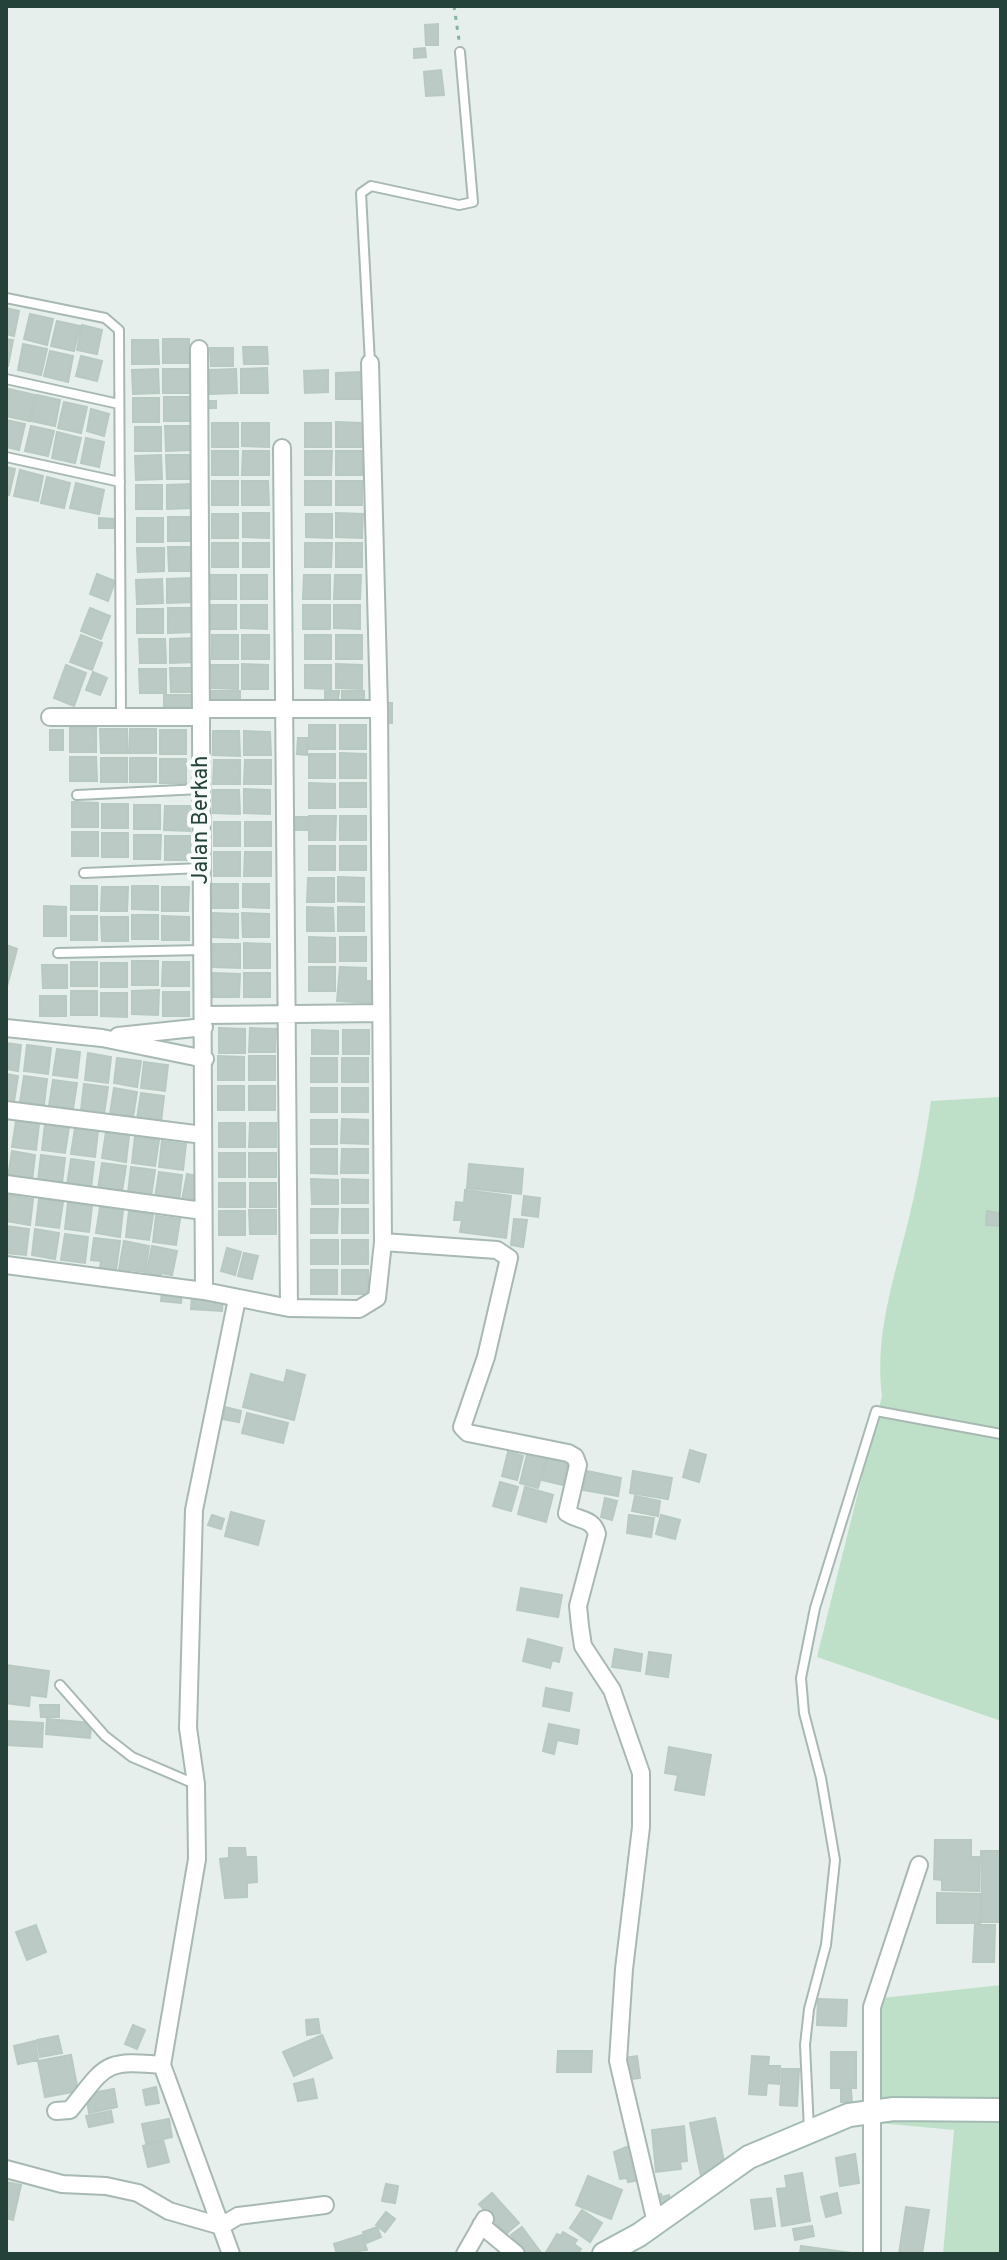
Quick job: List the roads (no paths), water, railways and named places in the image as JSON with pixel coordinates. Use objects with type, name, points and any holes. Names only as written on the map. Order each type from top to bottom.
[{"type":"street","name":"Jalan Berkah","points":[[199,349],[204,1291]]},
{"type":"street","points":[[6,1265],[204,1291],[289,1308],[359,1309],[377,1298],[383,1242],[379,709],[370,363]]},
{"type":"street","points":[[282,448],[289,1308]]},
{"type":"street","points":[[50,717],[284,708],[379,709]]},
{"type":"street","points":[[102,1038],[204,1021],[287,1013],[379,1013]]},
{"type":"street","points":[[6,1028],[102,1038],[205,1059]]},
{"type":"street","points":[[6,1110],[203,1135]]},
{"type":"street","points":[[6,1184],[203,1211]]},
{"type":"street","points":[[383,1242],[497,1250],[509,1258],[486,1357],[462,1427],[468,1433],[568,1453],[575,1457],[578,1465],[567,1513],[588,1521],[597,1534],[578,1606],[583,1646],[612,1690],[641,1773],[641,1827],[624,1969],[618,2061],[656,2223]]},
{"type":"street","points":[[231,2254],[162,2065],[197,1859],[196,1784],[188,1728],[194,1510],[237,1299]]},
{"type":"street","points":[[872,2254],[872,2007],[919,1865]]},
{"type":"street","points":[[56,2111],[70,2110],[101,2069],[130,2062],[162,2065]]},
{"type":"street","points":[[604,2254],[656,2223],[749,2157],[809,2131],[872,2110],[1001,2110]]},
{"type":"street","points":[[6,2169],[62,2184],[106,2186],[138,2193],[169,2211],[221,2226],[238,2216],[325,2205]]},
{"type":"street","points":[[465,2254],[483,2222],[516,2254]]},
{"type":"lane","points":[[370,363],[361,193],[371,186],[459,205],[473,202],[460,52]]},
{"type":"lane","points":[[6,298],[113,322],[119,330],[121,716]]},
{"type":"lane","points":[[6,379],[119,404]]},
{"type":"lane","points":[[6,457],[120,482]]},
{"type":"lane","points":[[77,795],[201,789]]},
{"type":"lane","points":[[84,873],[201,868]]},
{"type":"lane","points":[[58,953],[202,950]]},
{"type":"lane","points":[[809,2131],[805,2045],[809,2009],[826,1945],[835,1860],[801,1695],[815,1608],[876,1411],[1001,1434]]},
{"type":"lane","points":[[60,1685],[105,1736],[132,1757],[196,1784]]}]
